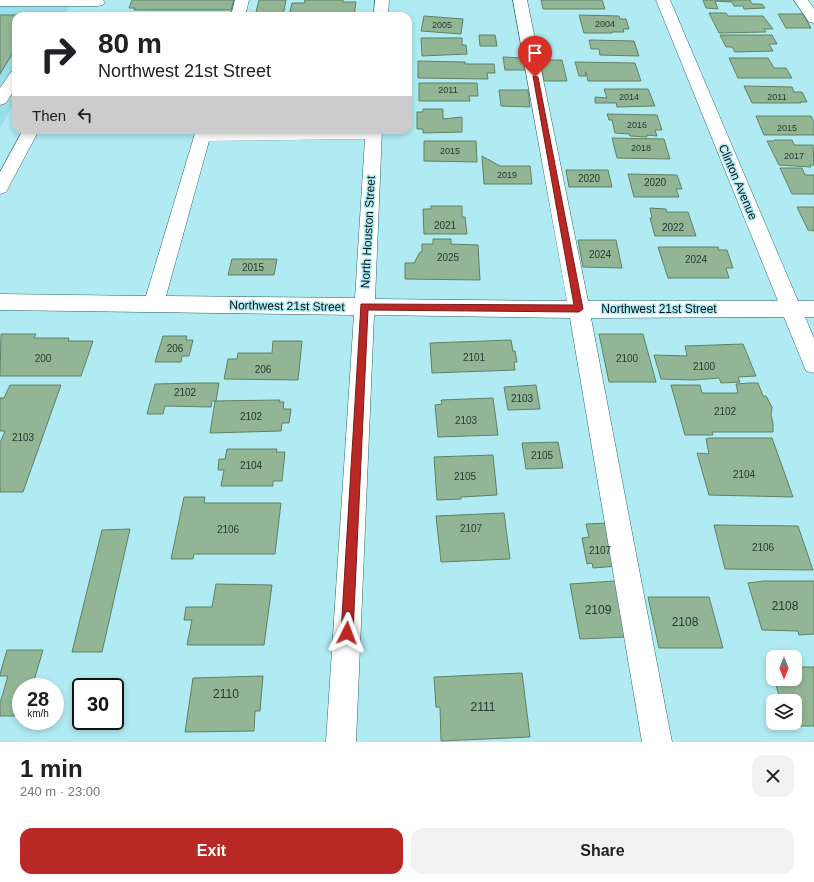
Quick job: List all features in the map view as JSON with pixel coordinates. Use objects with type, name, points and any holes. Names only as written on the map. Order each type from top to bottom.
[{"type":"street","points":[[239,12],[242,0]]},
{"type":"street","points":[[381,12],[382,0]]},
{"type":"street","points":[[520,0],[579,309],[657,742]]},
{"type":"street","name":"Clinton Avenue","points":[[663,0],[814,364]]},
{"type":"street","points":[[801,0],[814,19]]},
{"type":"street","points":[[0,2],[98,1],[92,12]]},
{"type":"street","points":[[0,100],[12,81]]},
{"type":"street","points":[[0,188],[29,134]]},
{"type":"street","points":[[154,304],[204,134]]},
{"type":"street","name":"North Houston Street","points":[[341,742],[374,134]]},
{"type":"street","name":"Northwest 21st Street","points":[[0,302],[579,309],[814,309]]},
{"type":"shaded area","points":[[0,0],[73,0],[66,12],[12,12],[12,107],[0,128]]},
{"type":"building","points":[[132,0],[234,0],[231,10],[134,10],[135,8],[129,8]]},
{"type":"building","points":[[259,0],[286,0],[284,12],[256,12]]},
{"type":"building","points":[[305,0],[343,0],[343,2],[356,2],[355,12],[290,12],[292,3],[304,3]]},
{"type":"building","points":[[541,0],[602,0],[605,9],[543,9]]},
{"type":"building","points":[[703,0],[750,0],[752,4],[762,4],[765,8],[744,9],[743,6],[734,6],[732,2],[715,1],[718,9],[706,8]]},
{"type":"building","points":[[709,13],[726,13],[728,16],[763,16],[773,29],[764,29],[766,32],[719,33]]},
{"type":"building","points":[[778,14],[803,14],[811,28],[786,28]]},
{"type":"building","points":[[0,15],[12,15],[12,54],[0,74]]},
{"type":"building","points":[[579,15],[619,16],[620,19],[626,19],[629,29],[623,29],[624,32],[584,33]]},
{"type":"building","points":[[424,16],[463,19],[461,34],[421,31]]},
{"type":"building","points":[[479,35],[495,35],[497,46],[480,46]]},
{"type":"building","points":[[720,35],[772,35],[777,44],[769,44],[773,51],[735,52],[732,47],[726,47]]},
{"type":"building","points":[[421,38],[462,38],[462,45],[466,45],[467,54],[422,56]]},
{"type":"building","points":[[589,40],[634,41],[639,56],[600,55],[599,49],[591,49]]},
{"type":"building","points":[[503,57],[524,58],[527,70],[505,70]]},
{"type":"building","points":[[729,58],[768,58],[774,68],[786,68],[792,78],[738,78]]},
{"type":"building","points":[[540,60],[562,60],[567,81],[544,81]]},
{"type":"building","points":[[418,61],[494,64],[495,73],[487,73],[488,79],[418,78]]},
{"type":"building","points":[[575,62],[635,63],[641,81],[588,81],[586,72],[586,76],[579,76]]},
{"type":"building","points":[[419,83],[477,83],[478,96],[469,96],[470,101],[419,101]]},
{"type":"building","points":[[744,86],[792,87],[794,92],[802,92],[807,102],[752,103]]},
{"type":"building","points":[[604,89],[648,89],[655,106],[617,107],[616,103],[595,103],[595,97],[607,98]]},
{"type":"building","points":[[499,90],[528,90],[530,107],[501,106]]},
{"type":"building","points":[[423,109],[443,109],[443,119],[462,117],[462,132],[423,133],[423,129],[417,129],[417,112],[423,112]]},
{"type":"building","points":[[607,114],[657,115],[662,130],[655,130],[657,136],[647,135],[647,137],[615,133],[612,120],[609,120]]},
{"type":"building","points":[[756,116],[811,116],[814,122],[814,135],[764,135]]},
{"type":"building","points":[[612,138],[664,139],[670,159],[617,158]]},
{"type":"building","points":[[792,140],[794,145],[813,145],[814,165],[810,165],[811,167],[779,165],[767,141]]},
{"type":"building","points":[[424,141],[476,141],[477,162],[424,161]]},
{"type":"building","points":[[482,156],[500,166],[530,166],[532,184],[484,184]]},
{"type":"building","points":[[780,168],[802,168],[805,175],[814,175],[814,194],[792,194]]},
{"type":"building","points":[[566,170],[608,170],[612,187],[569,187]]},
{"type":"building","points":[[628,174],[677,175],[682,189],[676,189],[679,197],[634,197]]},
{"type":"building","points":[[431,206],[462,206],[462,217],[465,217],[467,234],[424,234],[423,209],[431,209]]},
{"type":"building","points":[[797,207],[814,207],[814,231],[808,230]]},
{"type":"building","points":[[650,208],[666,209],[667,212],[688,212],[696,236],[655,236],[650,218],[652,218]]},
{"type":"building","points":[[433,239],[451,239],[451,244],[478,245],[480,280],[405,279],[405,263],[414,263],[420,252],[422,252],[422,244],[433,244]]},
{"type":"building","points":[[578,240],[616,240],[622,268],[583,267]]},
{"type":"building","points":[[658,247],[718,247],[719,250],[727,250],[733,268],[726,268],[729,278],[668,278]]},
{"type":"building","points":[[232,259],[277,259],[274,275],[228,275]]},
{"type":"building","points":[[1,334],[36,334],[34,338],[69,338],[68,341],[93,341],[81,376],[0,376]]},
{"type":"building","points":[[599,334],[643,334],[656,382],[609,382]]},
{"type":"building","points":[[163,336],[187,336],[186,340],[193,340],[189,356],[182,356],[181,362],[155,362]]},
{"type":"building","points":[[511,340],[517,362],[514,362],[515,370],[432,373],[430,343]]},
{"type":"building","points":[[273,341],[302,341],[298,380],[224,379],[228,359],[237,359],[238,353],[272,353]]},
{"type":"building","points":[[743,344],[756,376],[738,377],[740,382],[721,383],[719,378],[693,380],[661,379],[654,355],[687,356],[685,346]]},
{"type":"building","points":[[219,383],[216,401],[212,401],[211,407],[165,406],[163,414],[147,414],[155,384]]},
{"type":"building","points":[[758,383],[763,396],[766,396],[772,407],[771,415],[773,432],[712,432],[713,435],[685,435],[671,385],[700,385],[702,393],[738,393],[736,384]]},
{"type":"building","points":[[10,385],[61,385],[23,492],[0,492],[0,443],[5,431],[0,431],[0,398],[4,398]]},
{"type":"building","points":[[536,385],[540,409],[508,410],[504,387]]},
{"type":"building","points":[[493,398],[498,435],[438,437],[435,405],[442,404],[441,400]]},
{"type":"building","points":[[280,400],[279,402],[284,402],[283,409],[291,409],[289,423],[282,423],[281,431],[210,433],[215,401]]},
{"type":"building","points":[[772,438],[793,497],[709,495],[697,453],[709,454],[706,439]]},
{"type":"building","points":[[558,442],[563,468],[526,469],[522,443]]},
{"type":"building","points":[[227,449],[277,449],[276,452],[285,452],[282,481],[273,481],[273,486],[221,486],[224,470],[218,470],[219,459],[225,459]]},
{"type":"building","points":[[493,455],[497,495],[437,500],[434,457]]},
{"type":"building","points":[[184,497],[205,497],[204,503],[281,503],[275,554],[194,554],[193,559],[171,559]]},
{"type":"building","points":[[504,513],[510,559],[441,562],[436,516]]},
{"type":"building","points":[[609,523],[619,566],[593,568],[592,563],[587,564],[582,538],[589,537],[586,524]]},
{"type":"building","points":[[714,525],[798,526],[813,570],[725,569]]},
{"type":"building","points":[[130,529],[102,652],[72,652],[102,530]]},
{"type":"building","points":[[615,581],[627,637],[580,639],[570,584]]},
{"type":"building","points":[[764,581],[814,581],[814,634],[799,635],[798,631],[762,630],[748,583]]},
{"type":"building","points":[[216,584],[272,585],[264,645],[187,645],[192,620],[184,620],[186,607],[212,607]]},
{"type":"building","points":[[648,597],[709,597],[723,648],[659,648]]},
{"type":"building","points":[[7,650],[43,650],[35,678],[12,678],[12,716],[0,716],[0,703],[8,676],[0,676]]},
{"type":"building","points":[[802,667],[814,667],[814,726],[802,726],[802,694],[779,694],[776,686],[802,686]]},
{"type":"building","points":[[522,673],[530,737],[441,741],[440,707],[436,707],[434,677]]},
{"type":"building","points":[[263,676],[260,711],[255,711],[254,731],[185,732],[193,678]]},
{"type":"route","points":[[347,633],[364,307],[579,309],[535,77]]}]
